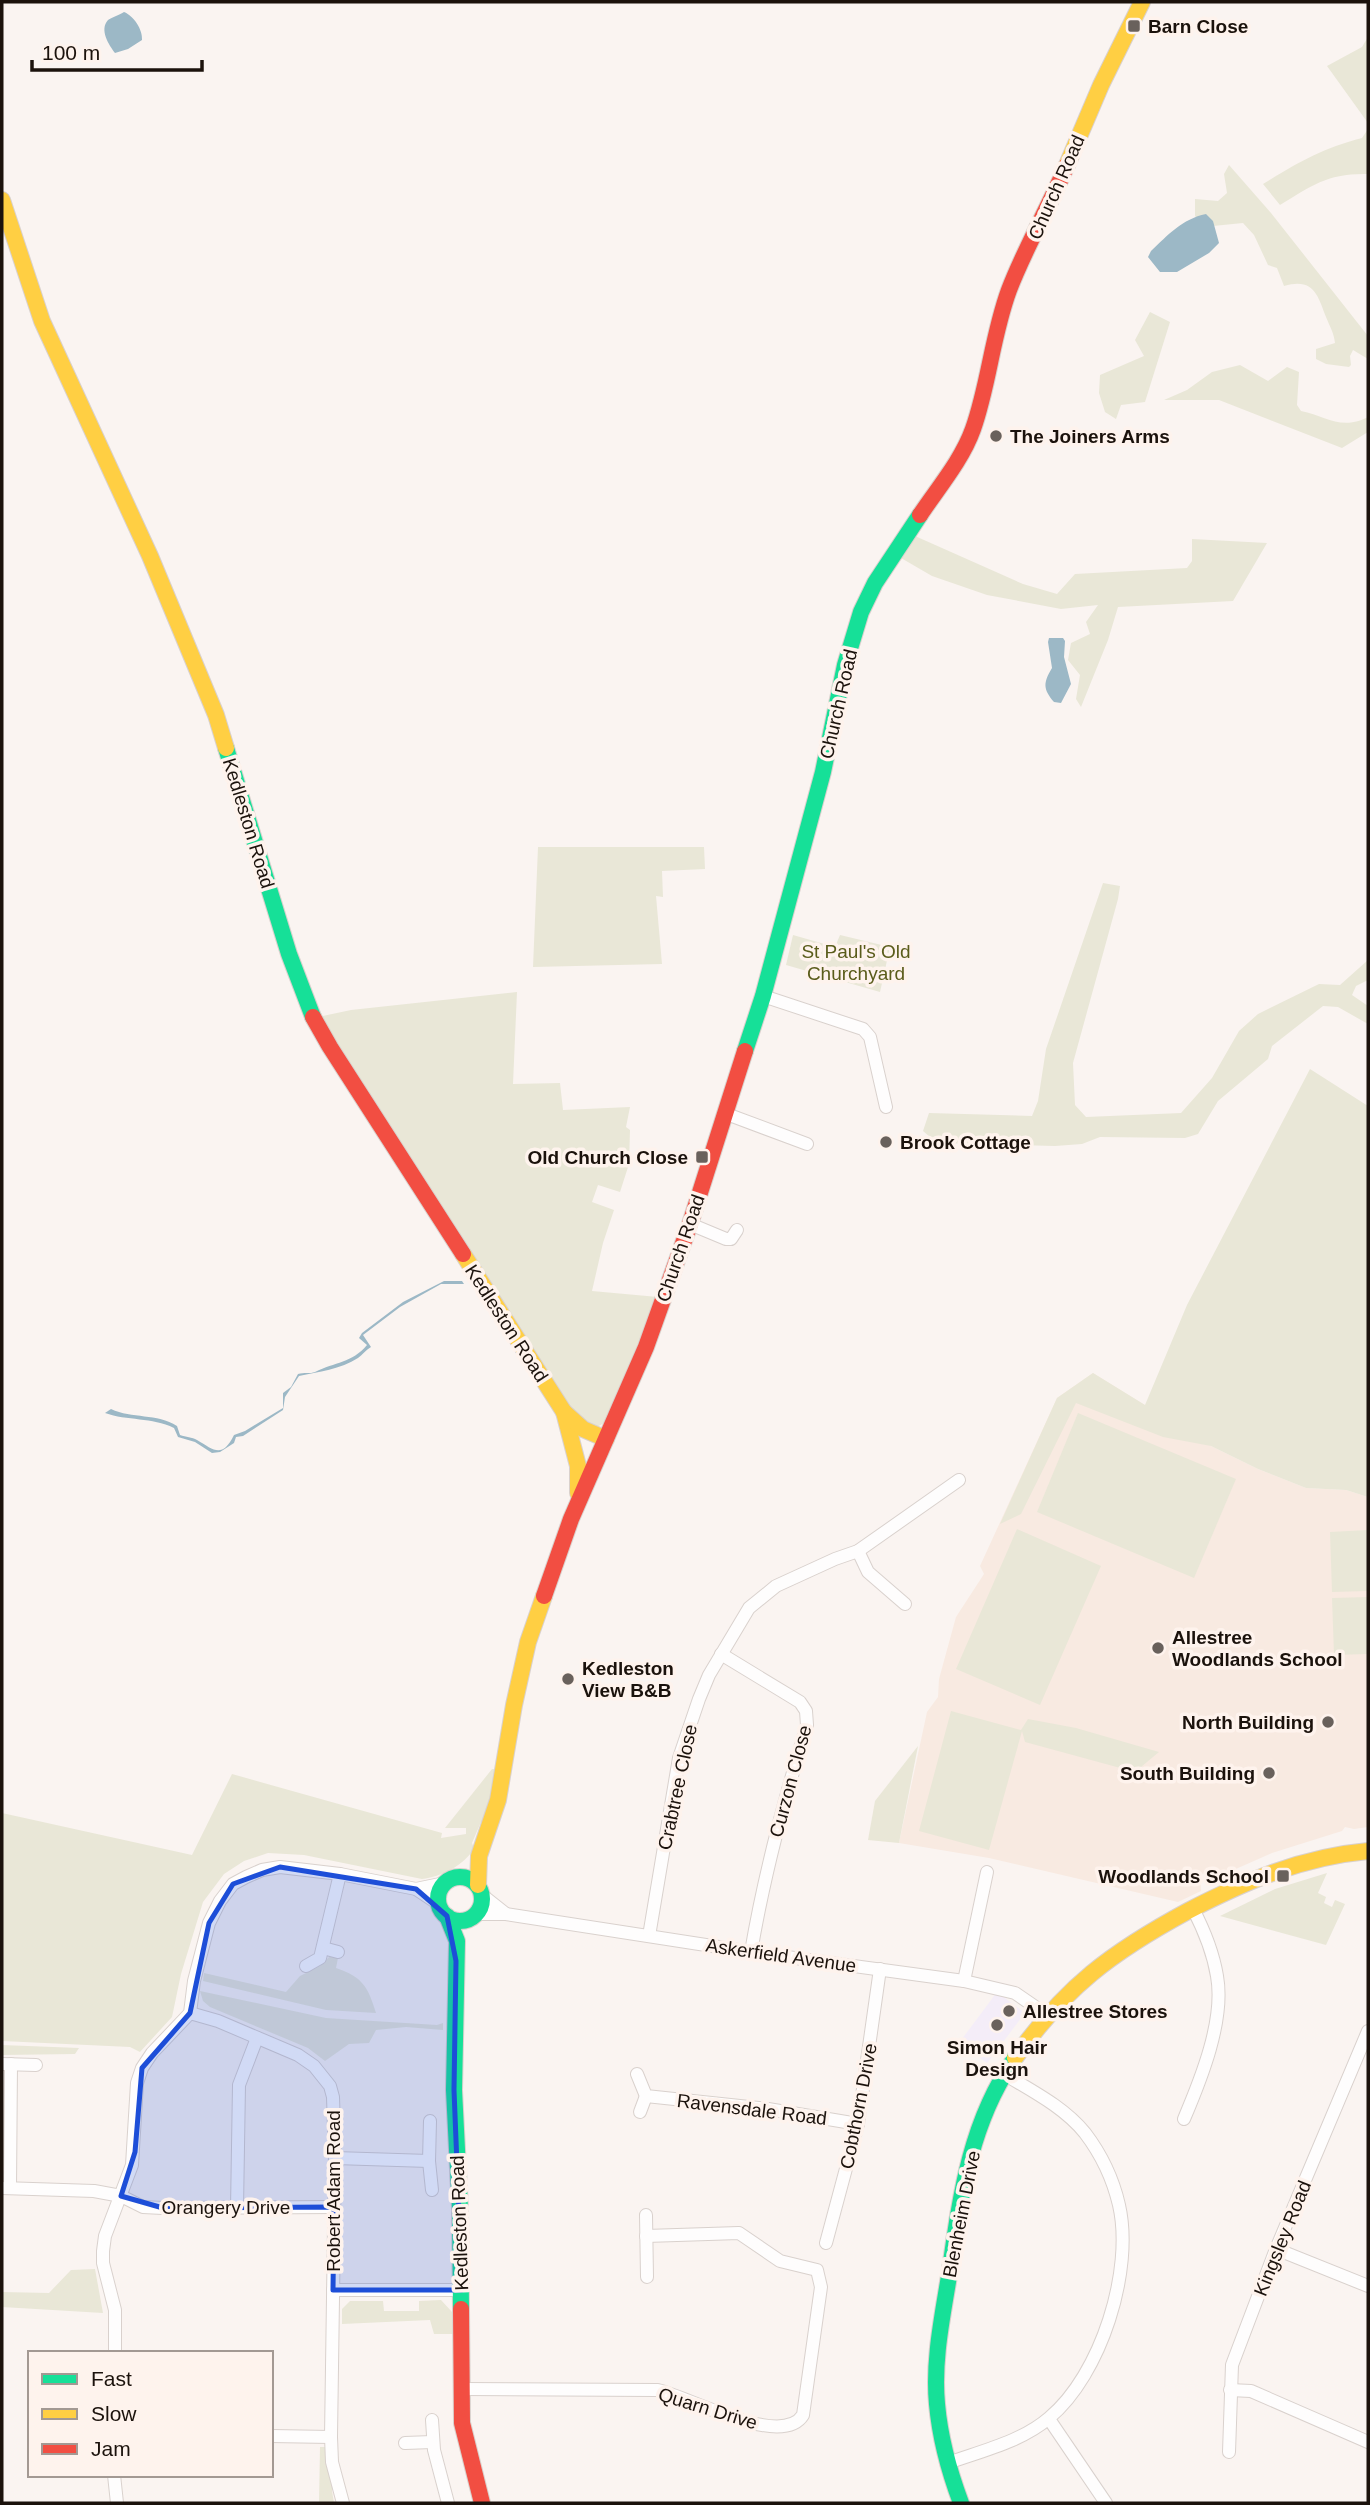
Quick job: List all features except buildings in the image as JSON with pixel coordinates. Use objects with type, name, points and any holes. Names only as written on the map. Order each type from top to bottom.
[{"type":"street","name":"Church Road","points":[[604,1444],[646,1347],[690,1224],[763,996],[823,772],[845,666],[861,612],[875,583],[955,463],[972,432],[983,396],[990,353],[1009,290],[1060,182],[1101,85],[1142,2]]},
{"type":"street","name":"Kedleston Road","points":[[2,200],[42,321],[139,532],[216,715],[289,954],[309,1009],[330,1047],[564,1412],[579,1476],[577,1504]]},
{"type":"street","points":[[763,996],[863,1029],[870,1037],[886,1107]]},
{"type":"street","points":[[724,1113],[807,1144]]},
{"type":"street","points":[[690,1224],[726,1239],[731,1239],[737,1230]]},
{"type":"street","name":"Kedleston Road","points":[[480,1890],[479,1856],[498,1800],[528,1642],[577,1504],[604,1444],[564,1412]]},
{"type":"street","points":[[572,1437],[604,1444]]},
{"type":"street","name":"Crabtree Close","points":[[649,1936],[679,1758],[699,1699],[721,1654],[749,1608],[766,1592],[823,1564],[858,1551],[959,1480]]},
{"type":"street","points":[[926,1503],[934,1514]]},
{"type":"street","points":[[858,1551],[868,1572],[905,1604]]},
{"type":"street","points":[[891,1590],[901,1579]]},
{"type":"street","name":"Curzon Close","points":[[721,1654],[800,1702],[807,1717],[762,1891],[751,1952]]},
{"type":"street","name":"Blenheim Drive","points":[[961,2503],[947,2462],[937,2412],[936,2370],[963,2183],[973,2146],[991,2100],[1018,2051],[1047,2015],[1086,1977],[1140,1937],[1274,1869],[1313,1858],[1368,1851]]},
{"type":"street","name":"Kedleston Road","points":[[452,1880],[479,1856]]},
{"type":"street","points":[[115,2351],[115,2310],[103,2263],[103,2252],[105,2236],[135,2152],[137,2083],[142,2067],[152,2053],[190,2013],[194,1981],[209,1923],[220,1901],[233,1884],[262,1870],[280,1867],[340,1874],[416,1889],[452,1880],[469,1879],[480,1890],[481,1905],[473,1916],[461,1920],[416,1889]]},
{"type":"street","points":[[306,1966],[320,1958],[340,1874]]},
{"type":"street","points":[[443,1910],[440,1892],[452,1880]]},
{"type":"street","points":[[964,1981],[989,1880]]},
{"type":"street","name":"Askerfield Avenue","points":[[480,1890],[506,1914]]},
{"type":"street","points":[[1184,2119],[1207,2057],[1218,1998],[1218,1979],[1213,1955],[1193,1909]]},
{"type":"street","name":"Kedleston Road","points":[[443,1910],[457,1941],[454,2090],[462,2290],[461,2389],[465,2439],[482,2503]]},
{"type":"street","name":"Askerfield Avenue","points":[[473,1916],[506,1914],[751,1952],[964,1981],[1015,1993],[1047,2015]]},
{"type":"street","name":"Kedleston Road","points":[[457,1941],[473,1916]]},
{"type":"street","points":[[323,1948],[338,1952]]},
{"type":"street","name":"Cobthorn Drive","points":[[826,2243],[858,2124],[880,1969]]},
{"type":"street","name":"Robert Adam Road","points":[[190,2013],[202,2015],[298,2055],[324,2075],[333,2097],[335,2158],[331,2437],[332,2462],[343,2503]]},
{"type":"street","name":"Kingsley Road","points":[[1229,2452],[1232,2365],[1276,2249],[1368,2031]]},
{"type":"street","points":[[237,2208],[239,2085],[257,2038]]},
{"type":"street","points":[[6,2188],[6,2064],[36,2064]]},
{"type":"street","points":[[637,2074],[646,2096],[640,2112]]},
{"type":"street","points":[[947,2462],[1022,2435],[1049,2419],[1081,2381],[1102,2338],[1121,2266],[1121,2218],[1106,2168],[1083,2131],[1052,2104],[1004,2074]]},
{"type":"street","name":"Ravensdale Road","points":[[646,2096],[768,2109],[858,2124]]},
{"type":"street","points":[[430,2121],[429,2161],[432,2190]]},
{"type":"street","points":[[335,2158],[429,2161]]},
{"type":"street","name":"Orangery Drive","points":[[6,2188],[94,2191],[121,2196],[143,2207],[334,2207]]},
{"type":"street","points":[[646,2215],[647,2277]]},
{"type":"street","name":"Quarn Drive","points":[[461,2389],[659,2390],[746,2422],[767,2426],[794,2424],[803,2415],[821,2287],[817,2270],[779,2261],[739,2233],[646,2236]]},
{"type":"street","points":[[1276,2249],[1368,2286]]},
{"type":"street","name":"Robert Adam Road","points":[[333,2290],[462,2290]]},
{"type":"street","points":[[1230,2390],[1251,2391],[1368,2442]]},
{"type":"street","points":[[1049,2419],[1106,2503]]},
{"type":"street","points":[[432,2420],[432,2442],[448,2503]]},
{"type":"street","points":[[273,2436],[331,2437]]},
{"type":"street","points":[[405,2443],[432,2442]]},
{"type":"street","points":[[114,2477],[117,2503]]},
{"type":"highlighted area","points":[[280,1867],[416,1889],[447,1916],[456,1961],[454,2090],[462,2290],[333,2290],[334,2207],[163,2208],[121,2196],[135,2152],[142,2068],[190,2013],[209,1923],[233,1884]]},
{"type":"shaded area","name":"Allestree Woodlands School","points":[[1093,1373],[1211,1446],[1258,1469],[1306,1488],[1346,1490],[1368,1497],[1368,1827],[1345,1827],[1342,1831],[1272,1853],[1229,1872],[1200,1874],[1201,1891],[1178,1902],[989,1858],[899,1843],[927,1712],[938,1697],[939,1679],[956,1617],[984,1574],[980,1566],[1057,1398]]},
{"type":"shaded area","points":[[997,1992],[1025,2013],[987,2063],[959,2043]]},
{"type":"green space","points":[[1368,37],[1368,123],[1327,66],[1362,47]]},
{"type":"green space","points":[[1368,129],[1368,174],[1331,178],[1280,205],[1263,184],[1311,157],[1362,138]]},
{"type":"green space","points":[[1229,165],[1271,213],[1368,336],[1368,359],[1353,350],[1349,367],[1326,364],[1316,359],[1316,349],[1335,343],[1313,290],[1302,284],[1284,286],[1277,268],[1268,265],[1254,235],[1243,223],[1203,227],[1195,216],[1195,199],[1218,201],[1227,193],[1224,174]]},
{"type":"green space","points":[[1150,312],[1170,322],[1145,402],[1121,405],[1116,419],[1105,412],[1099,393],[1100,375],[1144,356],[1135,340]]},
{"type":"green space","points":[[1240,365],[1268,381],[1287,367],[1299,372],[1297,405],[1301,411],[1342,423],[1368,417],[1368,432],[1342,448],[1219,400],[1164,400],[1187,390],[1212,372]]},
{"type":"green space","points":[[915,536],[1023,584],[1057,594],[1075,574],[1187,568],[1192,561],[1192,539],[1267,543],[1233,601],[1118,607],[1081,707],[1076,699],[1080,675],[1068,660],[1071,643],[1090,634],[1086,622],[1098,605],[1061,609],[987,595],[932,576],[901,558]]},
{"type":"green space","points":[[538,847],[704,847],[705,869],[662,871],[663,897],[656,896],[662,964],[533,967]]},
{"type":"green space","points":[[1103,883],[1120,886],[1073,1063],[1075,1105],[1086,1117],[1181,1113],[1212,1078],[1239,1031],[1258,1014],[1319,984],[1340,985],[1368,960],[1368,980],[1356,986],[1352,995],[1368,1006],[1368,1024],[1338,1007],[1323,1006],[1272,1046],[1268,1059],[1218,1101],[1198,1134],[1185,1138],[1100,1137],[1082,1144],[1055,1146],[937,1143],[923,1131],[929,1113],[1032,1116],[1038,1101],[1046,1049]]},
{"type":"green space","name":"St Paul's Old Churchyard","points":[[793,935],[835,947],[840,935],[890,947],[880,992],[786,965]]},
{"type":"green space","points":[[517,992],[513,1084],[560,1083],[563,1110],[630,1107],[626,1127],[630,1130],[629,1164],[620,1192],[598,1185],[592,1202],[614,1210],[592,1291],[658,1297],[604,1423],[597,1427],[569,1411],[318,1017],[351,1010]]},
{"type":"green space","points":[[1310,1069],[1368,1106],[1368,1497],[1346,1490],[1306,1488],[1211,1446],[1163,1437],[1076,1403],[1021,1514],[1000,1524],[1057,1398],[1093,1373],[1145,1405],[1187,1305]]},
{"type":"green space","points":[[1078,1413],[1236,1479],[1194,1578],[1037,1512]]},
{"type":"green space","points":[[1017,1529],[1101,1566],[1040,1705],[956,1669]]},
{"type":"green space","points":[[1368,1530],[1368,1591],[1332,1592],[1330,1532]]},
{"type":"green space","points":[[1368,1597],[1368,1654],[1334,1655],[1332,1598]]},
{"type":"green space","points":[[951,1711],[1021,1730],[1028,1719],[1076,1728],[1159,1752],[1135,1772],[1025,1742],[1022,1731],[989,1850],[919,1831]]},
{"type":"green space","points":[[918,1746],[899,1843],[868,1840],[875,1801]]},
{"type":"green space","points":[[492,1769],[499,1769],[487,1818],[481,1822],[472,1843],[474,1848],[459,1865],[437,1876],[422,1879],[304,1855],[268,1853],[244,1861],[224,1874],[203,1902],[181,1974],[172,2017],[140,2052],[130,2047],[2,2041],[2,1813],[192,1855],[232,1774],[442,1833],[441,1838],[466,1834],[466,1828],[445,1828]]},
{"type":"green space","points":[[1327,1873],[1318,1893],[1326,1897],[1324,1903],[1332,1907],[1335,1900],[1345,1904],[1326,1945],[1220,1916],[1275,1889]]},
{"type":"green space","points":[[330,1956],[338,1958],[336,1968],[353,1975],[363,1984],[376,2013],[326,2010],[203,1981],[204,1973],[286,1992],[300,1976],[320,1966]]},
{"type":"green space","points":[[200,1991],[326,2018],[437,2025],[443,2023],[443,2030],[406,2027],[376,2030],[369,2043],[349,2044],[325,2061],[308,2048],[210,2007],[203,2001]]},
{"type":"green space","points":[[2,2045],[79,2048],[75,2054],[2,2055]]},
{"type":"green space","points":[[95,2269],[103,2313],[2,2307],[2,2292],[49,2293],[71,2270]]},
{"type":"green space","points":[[441,2300],[452,2312],[453,2334],[434,2334],[430,2320],[342,2324],[342,2309],[350,2301],[383,2301],[384,2311],[419,2311],[419,2301]]},
{"type":"green space","points":[[320,2447],[325,2447],[334,2503],[319,2503]]},
{"type":"water","points":[[124,12],[137,24],[142,40],[115,53],[104,28],[108,20]]},
{"type":"water","points":[[1206,214],[1213,221],[1219,243],[1209,253],[1177,272],[1160,272],[1148,257],[1151,251],[1183,224]]},
{"type":"water","points":[[1049,638],[1063,638],[1065,641],[1064,657],[1071,684],[1061,703],[1054,702],[1046,689],[1052,668]]},
{"type":"water","points":[[444,1281],[462,1281],[464,1284],[441,1284],[400,1307],[363,1335],[371,1347],[351,1362],[329,1370],[299,1376],[285,1397],[283,1410],[243,1436],[236,1437],[234,1443],[220,1452],[212,1453],[195,1442],[178,1437],[174,1428],[166,1425],[105,1413],[111,1409],[161,1419],[177,1426],[180,1435],[222,1450],[234,1435],[283,1408],[283,1393],[291,1387],[298,1374],[315,1372],[355,1355],[367,1345],[359,1338],[362,1333],[403,1302]]},
{"type":"traffic: fast","points":[[745,1051],[763,996],[823,772],[845,665],[861,612],[875,583],[920,515]]},
{"type":"traffic: fast","points":[[226,748],[289,954],[313,1017]]},
{"type":"traffic: fast","points":[[460,1877],[475,1884],[482,1899],[475,1914],[460,1921],[445,1914],[438,1899],[445,1884],[460,1877]]},
{"type":"traffic: fast","points":[[447,1916],[457,1941],[454,2090],[460,2209],[461,2309]]},
{"type":"traffic: fast","points":[[961,2503],[938,2417],[936,2372],[939,2340],[957,2219],[969,2163],[987,2109],[1015,2058]]},
{"type":"traffic: slow","points":[[1067,165],[1101,85],[1142,2]]},
{"type":"traffic: slow","points":[[2,200],[42,321],[150,556],[216,715],[226,748]]},
{"type":"traffic: slow","points":[[463,1254],[564,1412],[578,1466],[578,1493]]},
{"type":"traffic: slow","points":[[564,1412],[583,1429],[606,1439]]},
{"type":"traffic: slow","points":[[478,1885],[479,1856],[498,1800],[528,1642],[544,1596]]},
{"type":"traffic: slow","points":[[1015,2058],[1052,2011],[1072,1991],[1113,1957],[1161,1926],[1210,1900],[1275,1872],[1320,1859],[1368,1851]]},
{"type":"traffic: jam","points":[[920,515],[956,463],[973,429],[1009,290],[1067,165]]},
{"type":"traffic: jam","points":[[313,1017],[463,1254]]},
{"type":"traffic: jam","points":[[544,1596],[571,1519],[646,1347],[690,1224],[745,1051]]},
{"type":"traffic: jam","points":[[461,2309],[462,2423],[482,2503]]},
{"type":"place","name":"Barn Close","points":[[1134,26]]},
{"type":"place","name":"The Joiners Arms","points":[[996,436]]},
{"type":"place","name":"Brook Cottage","points":[[886,1142]]},
{"type":"place","name":"Old Church Close","points":[[702,1157]]},
{"type":"place","name":"Allestree Woodlands School","points":[[1158,1648]]},
{"type":"place","name":"Kedleston View B&B","points":[[568,1679]]},
{"type":"place","name":"North Building","points":[[1328,1722]]},
{"type":"place","name":"South Building","points":[[1269,1773]]},
{"type":"place","name":"Woodlands School","points":[[1283,1876]]},
{"type":"place","name":"Allestree Stores","points":[[1009,2011]]},
{"type":"place","name":"Simon Hair Design","points":[[997,2025]]}]
